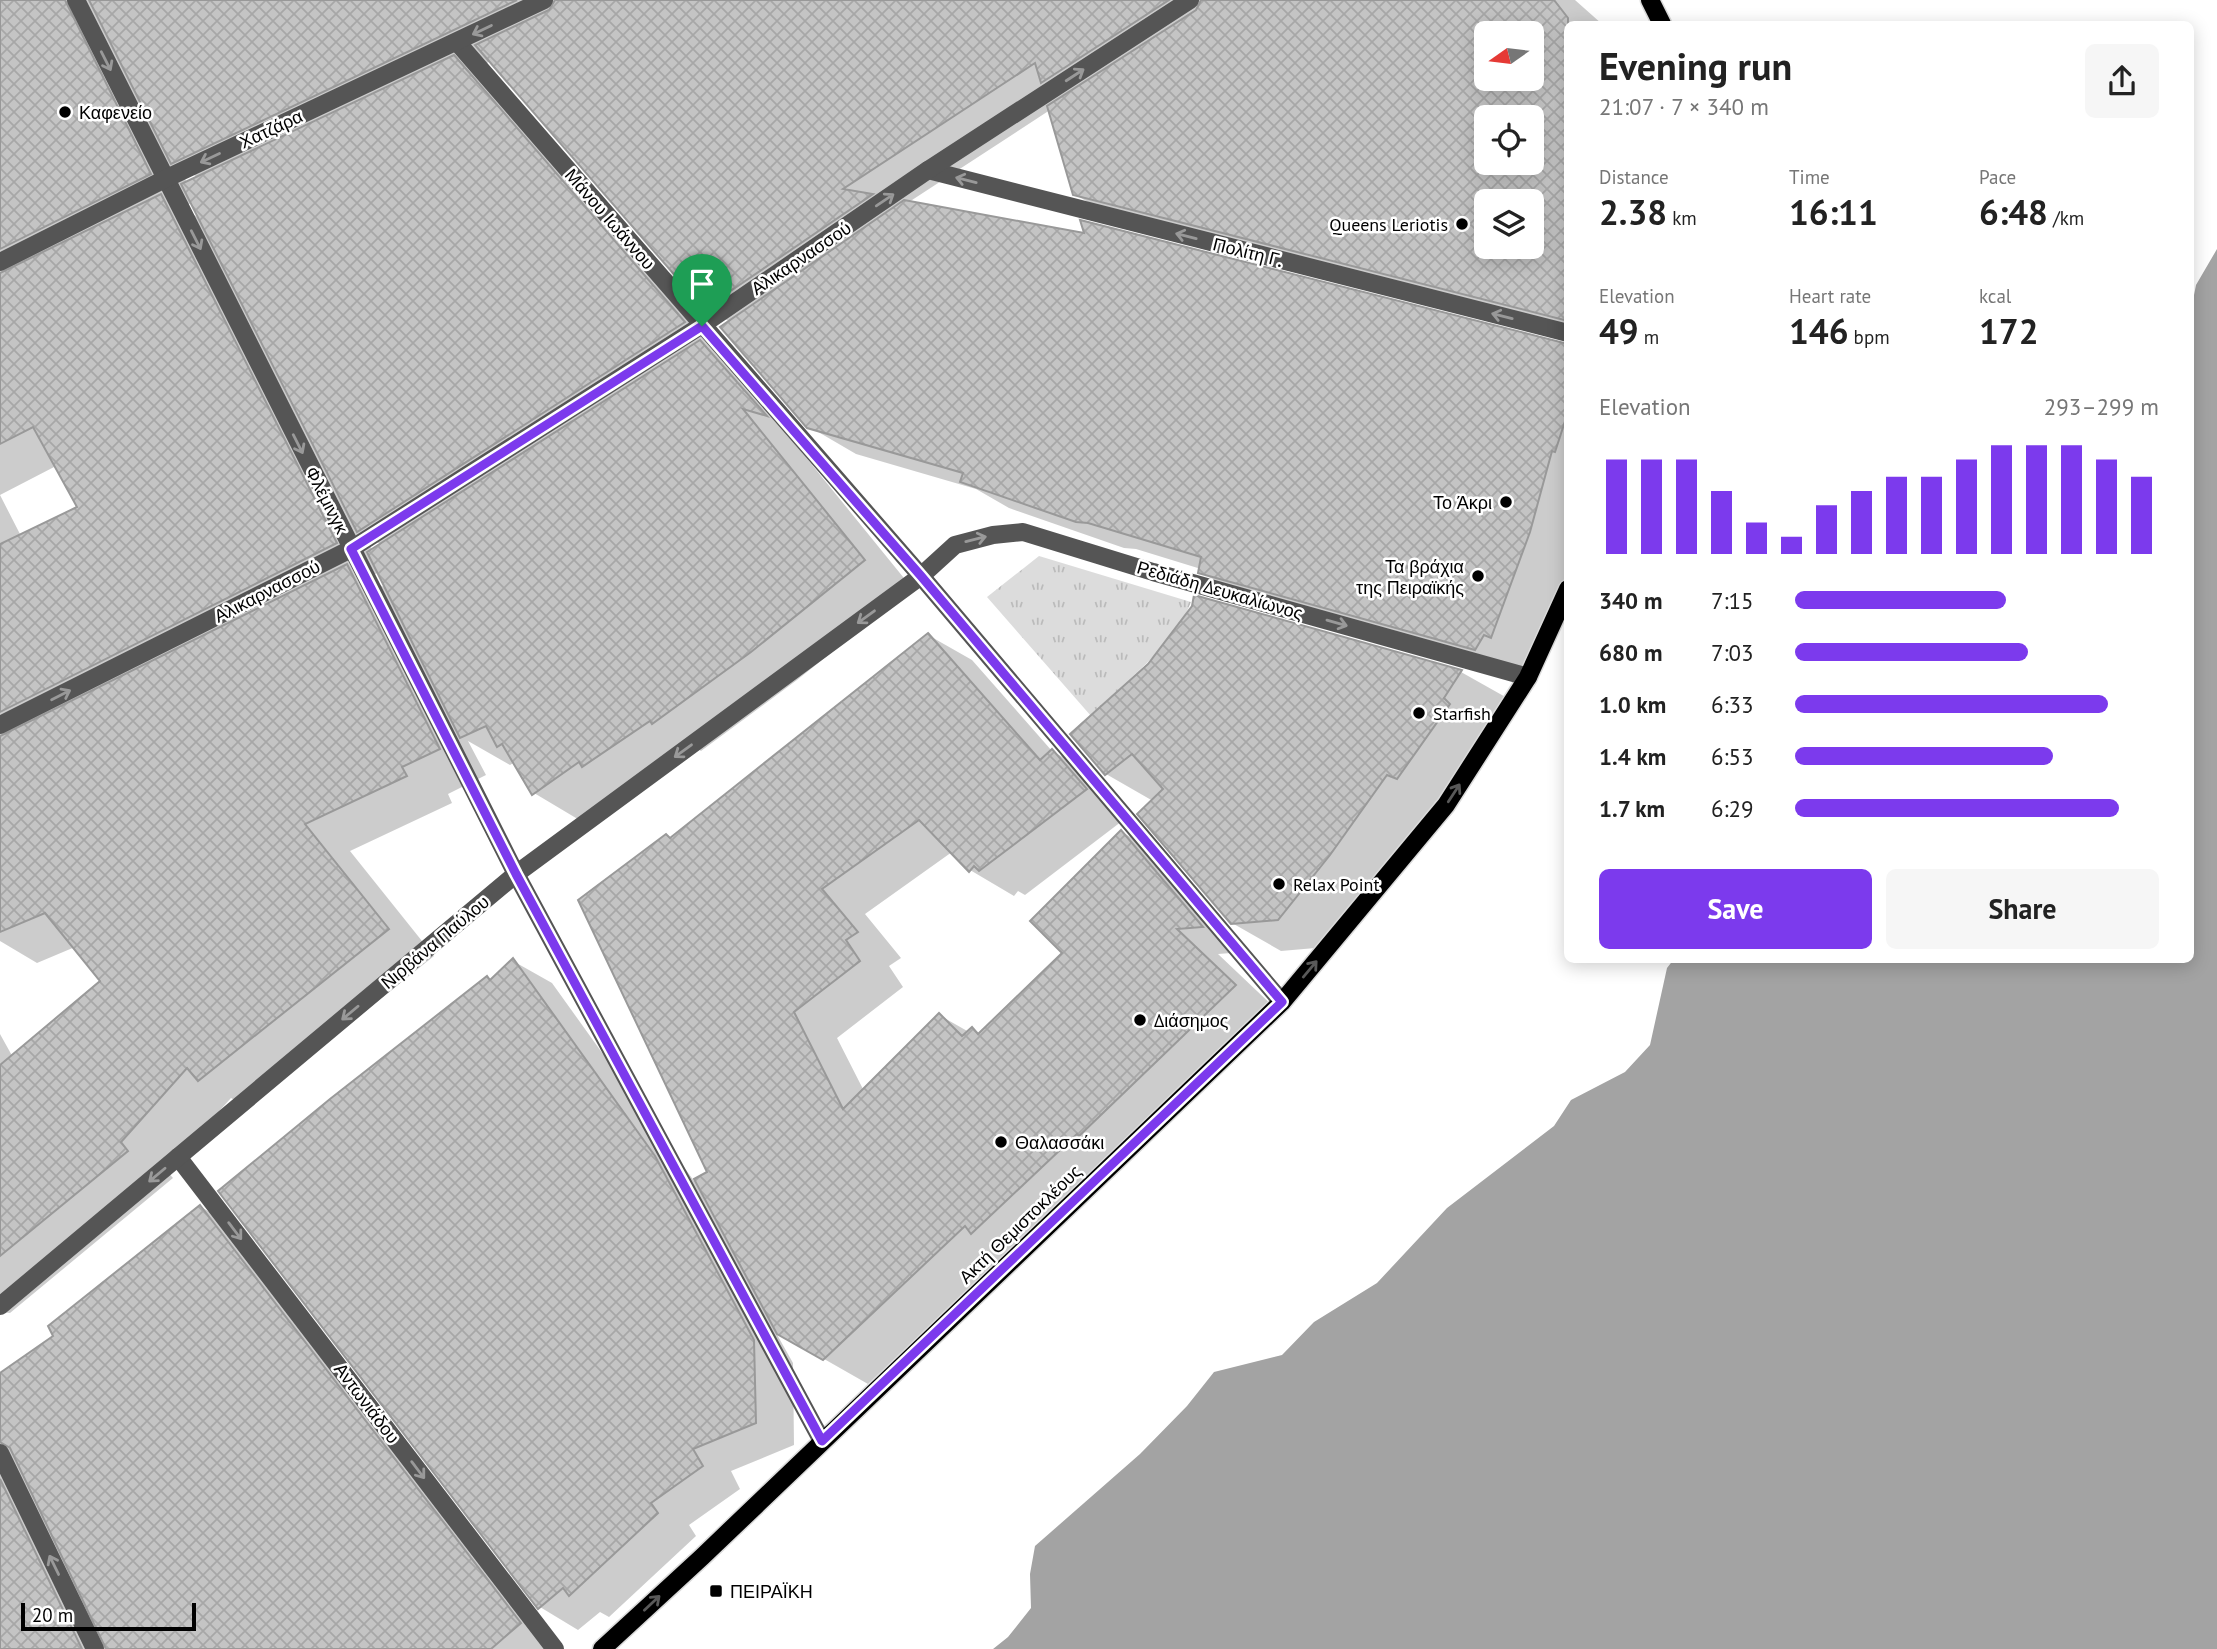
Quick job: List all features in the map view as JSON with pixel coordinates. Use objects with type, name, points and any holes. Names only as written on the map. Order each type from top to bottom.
[{"type":"main road","points":[[1650,0],[1660,21]]},
{"type":"main road","name":"Ακτή Θεμιστοκλέους","points":[[602,1649],[1282,1002],[1446,805],[1528,677],[1564,598]]},
{"type":"street","name":"Φλέμινγκ","points":[[76,0],[516,874],[822,1441]]},
{"type":"street","name":"Χατζάρα","points":[[0,262],[165,179],[544,0]]},
{"type":"street","name":"Αλικαρνασσού","points":[[0,725],[351,549],[702,326],[928,170],[1190,0]]},
{"type":"street","name":"Μάνου Ιωάννου","points":[[457,42],[921,576],[1282,1002]]},
{"type":"street","name":"Πολίτη Γ.","points":[[928,170],[1564,332]]},
{"type":"street","name":"Ρεδιάδη Δευκαλίωνος","points":[[921,576],[955,545],[993,535],[1023,533],[1528,677]]},
{"type":"street","name":"Νιρβάνα Παύλου","points":[[0,1306],[516,874],[921,576]]},
{"type":"street","name":"Αντωνιάδου","points":[[178,1157],[555,1649]]},
{"type":"street","points":[[0,1453],[95,1649]]},
{"type":"green space","points":[[1039,556],[1191,602],[1173,634],[1160,649],[1091,716],[987,597]]},
{"type":"shaded area","points":[[2217,249],[2217,1649],[993,1649],[1008,1637],[1031,1608],[1030,1574],[1035,1546],[1140,1454],[1187,1406],[1214,1372],[1282,1355],[1314,1322],[1377,1283],[1447,1208],[1554,1126],[1571,1100],[1625,1072],[1650,1045],[1667,968],[1671,963],[2194,963],[2196,285]]},
{"type":"building","points":[[0,0],[65,0],[151,174],[0,249]]},
{"type":"building","points":[[89,0],[517,0],[171,164]]},
{"type":"building","points":[[555,0],[1169,0],[1041,83],[1035,63],[843,189],[873,194],[704,309],[475,45],[549,10]]},
{"type":"building","points":[[1201,0],[1554,0],[1568,18],[1568,21],[1564,21],[1564,320],[1073,195],[1047,106],[1196,10]]},
{"type":"building","points":[[454,55],[685,322],[357,532],[181,184]]},
{"type":"building","points":[[161,194],[337,543],[0,712],[0,544],[77,507],[33,427],[0,444],[0,273]]},
{"type":"building","points":[[904,200],[1084,233],[1080,220],[1564,343],[1564,424],[1555,452],[1552,451],[1530,532],[1491,638],[1484,635],[1475,650],[1198,573],[1201,557],[1088,523],[1076,522],[960,482],[963,473],[807,428],[720,327]]},
{"type":"building","points":[[700,340],[767,416],[743,409],[865,560],[751,652],[652,724],[650,721],[582,767],[579,762],[532,795],[502,744],[497,747],[486,726],[460,738],[367,552]]},
{"type":"building","points":[[347,564],[440,749],[402,767],[407,776],[305,824],[389,929],[198,1081],[187,1068],[121,1142],[128,1151],[0,1256],[0,1065],[100,981],[45,913],[0,932],[0,736]]},
{"type":"building","points":[[1194,595],[1462,670],[1444,698],[1450,704],[1397,779],[1387,775],[1330,855],[1278,920],[1231,924],[1137,814],[1163,789],[1132,754],[1105,775],[1070,734],[1148,664],[1192,606]]},
{"type":"building","points":[[928,633],[1040,760],[1052,749],[1087,789],[979,871],[974,866],[969,872],[919,820],[822,889],[858,932],[846,940],[860,961],[794,1012],[843,1109],[939,1013],[962,1036],[972,1027],[978,1034],[1062,953],[1030,921],[1121,830],[1203,927],[1177,929],[1236,985],[1079,1136],[1077,1134],[971,1234],[965,1226],[823,1360],[777,1334],[694,1179],[707,1172],[578,900],[666,834],[670,838]]},
{"type":"building","points":[[513,958],[655,1156],[754,1340],[756,1423],[693,1449],[703,1466],[651,1503],[658,1513],[569,1596],[563,1588],[538,1609],[218,1191],[487,976],[490,980]]},
{"type":"building","points":[[200,1205],[521,1623],[491,1649],[106,1649],[10,1448],[0,1442],[0,1373],[53,1336],[48,1326]]},
{"type":"building","points":[[0,1479],[82,1649],[0,1649]]},
{"type":"place","name":"Καφενείο","points":[[65,112]]},
{"type":"place","name":"Queens Leriotis","points":[[1462,224]]},
{"type":"place","name":"Το Άκρι","points":[[1506,502]]},
{"type":"place","name":"Τα βράχια της Πειραϊκής","points":[[1478,576]]},
{"type":"place","name":"Starfish","points":[[1419,713]]},
{"type":"place","name":"Relax Point","points":[[1279,884]]},
{"type":"place","name":"Διάσημος","points":[[1140,1020]]},
{"type":"place","name":"Θαλασσάκι","points":[[1001,1142]]},
{"type":"place","name":"ΠΕΙΡΑΪΚΗ","points":[[716,1591]]},
{"type":"route","points":[[702,326],[921,576],[1282,1002],[822,1441],[516,874],[351,549],[702,326]]}]
